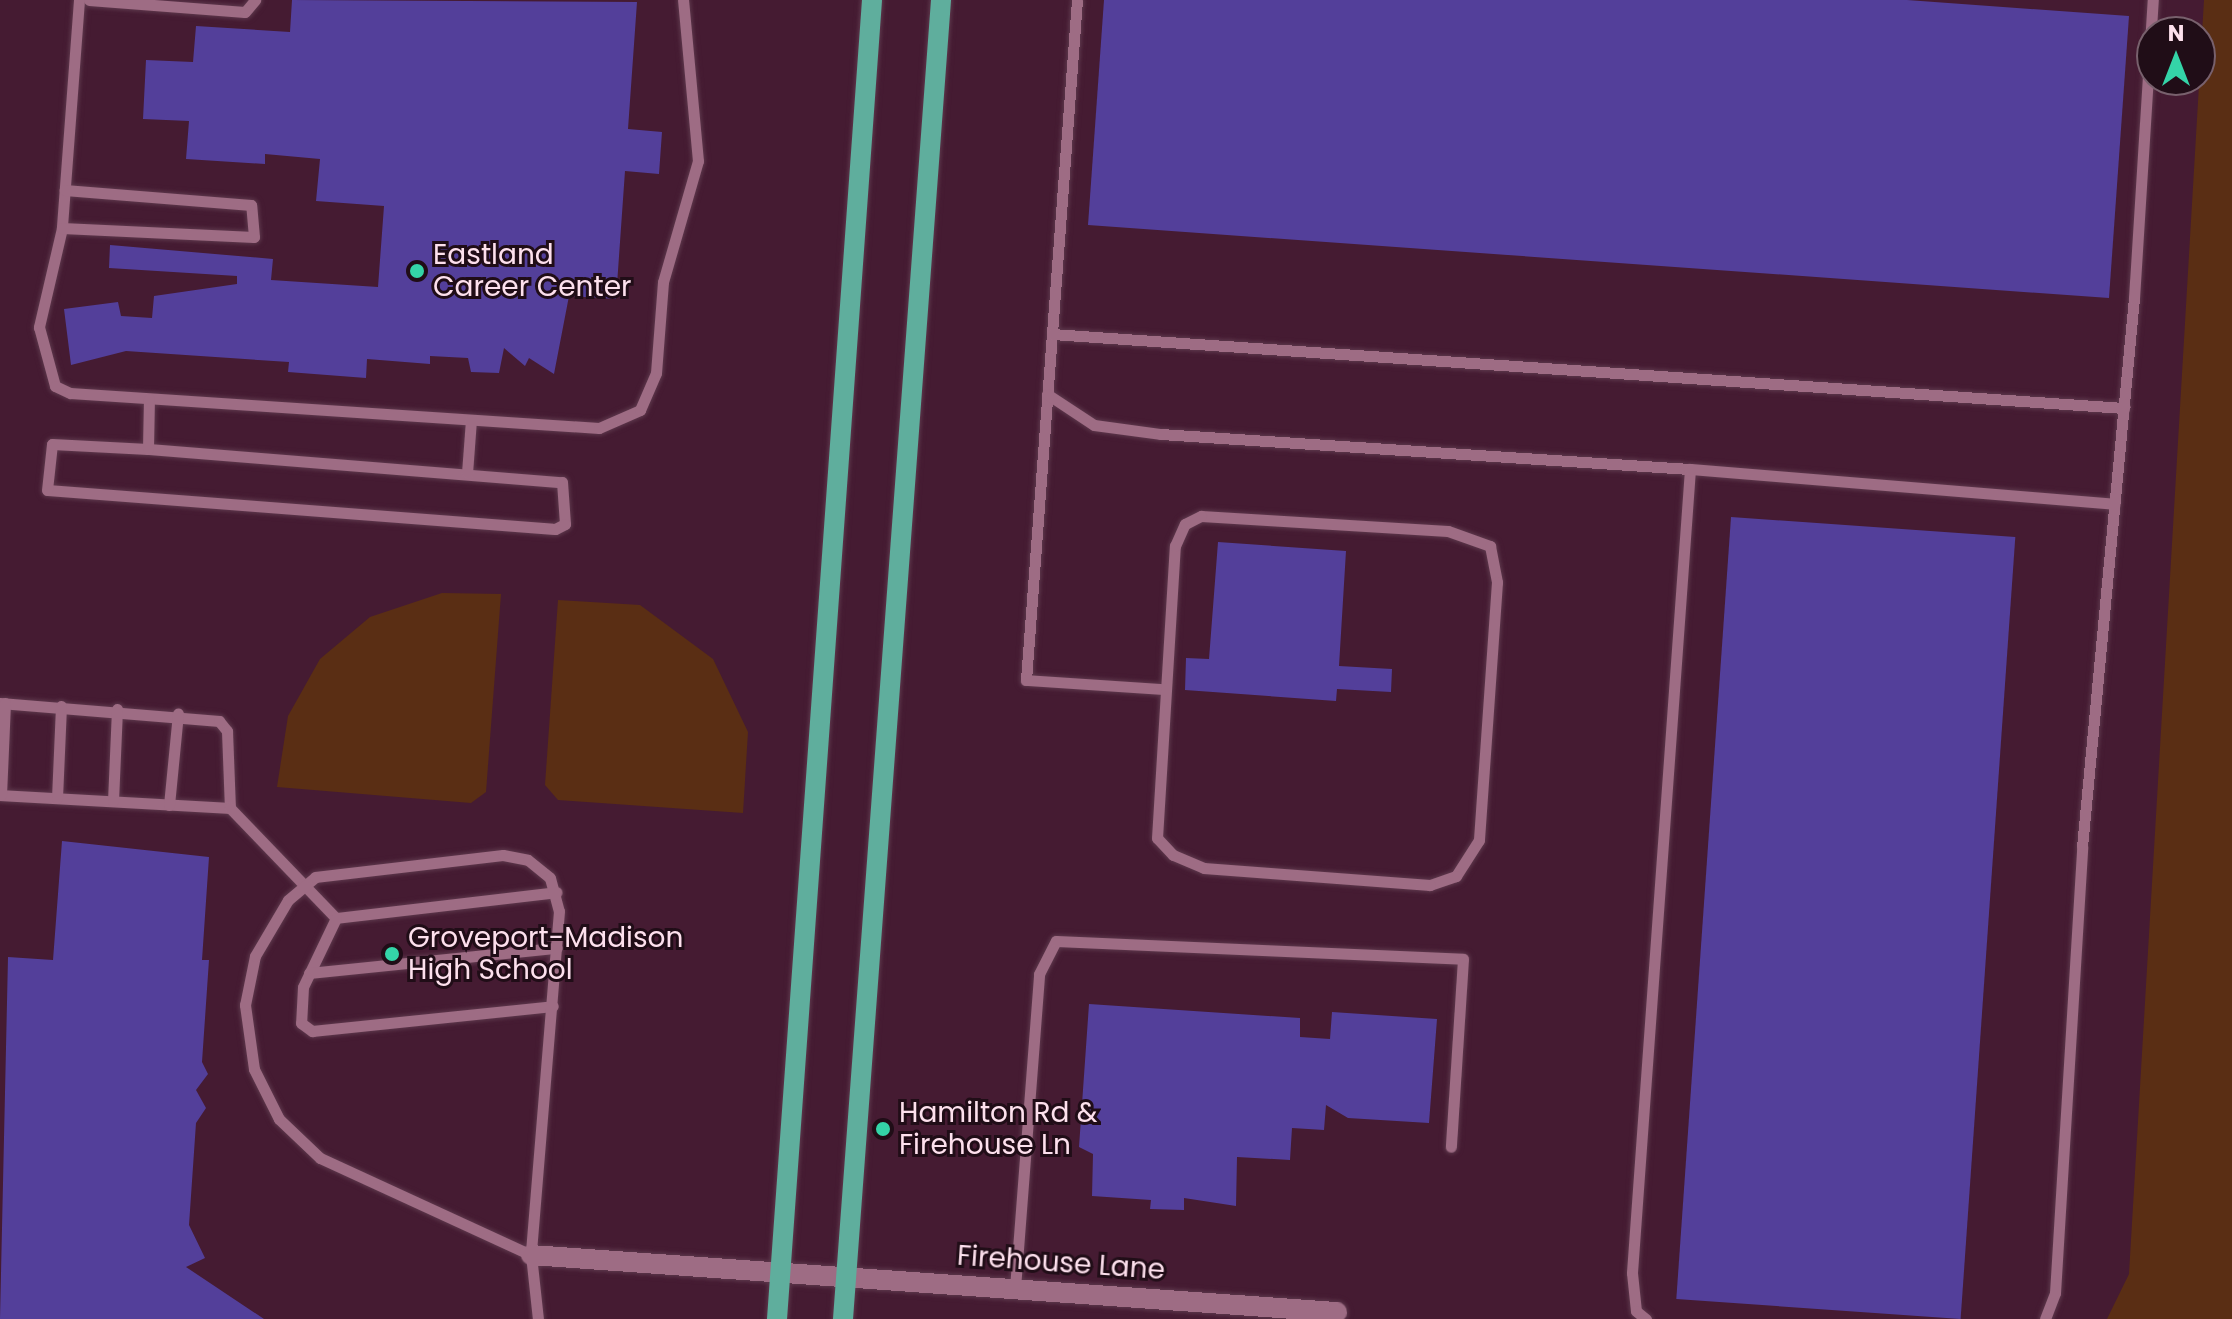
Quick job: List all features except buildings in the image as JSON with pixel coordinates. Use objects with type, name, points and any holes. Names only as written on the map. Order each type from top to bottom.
[{"type":"main road","points":[[777,1319],[872,0]]},
{"type":"main road","points":[[843,1319],[941,0]]},
{"type":"street","name":"Firehouse Lane","points":[[531,1255],[1015,1288],[1188,1309],[1337,1312]]},
{"type":"lane","points":[[79,0],[62,228],[39,327],[48,378],[70,393],[599,428],[640,410],[656,373],[663,282],[698,161],[683,0]]},
{"type":"lane","points":[[89,0],[245,12],[255,0]]},
{"type":"lane","points":[[1077,0],[1026,680],[1162,689]]},
{"type":"lane","points":[[2045,1319],[2055,1293],[2082,847],[2124,408],[2153,0]]},
{"type":"lane","points":[[62,228],[254,237],[251,205],[65,190]]},
{"type":"lane","points":[[1052,334],[2124,408]]},
{"type":"lane","points":[[1047,394],[1094,425],[1161,434],[1690,469],[2115,504]]},
{"type":"lane","points":[[148,449],[149,399]]},
{"type":"lane","points":[[467,473],[471,420]]},
{"type":"lane","points":[[52,444],[148,449],[562,482],[565,524],[555,529],[45,487],[52,444]]},
{"type":"lane","points":[[1646,1319],[1636,1311],[1632,1273],[1690,469]]},
{"type":"lane","points":[[1201,516],[1448,531],[1490,546],[1497,582],[1479,840],[1456,876],[1430,885],[1204,868],[1173,855],[1157,838],[1162,689],[1175,546],[1185,524],[1201,516]]},
{"type":"lane","points":[[230,808],[1,795],[2,703],[178,713],[219,721],[227,731],[230,808],[336,918]]},
{"type":"lane","points":[[57,798],[61,706]]},
{"type":"lane","points":[[113,801],[117,709]]},
{"type":"lane","points":[[169,805],[178,713]]},
{"type":"lane","points":[[531,1255],[320,1158],[279,1119],[254,1069],[245,1005],[255,956],[305,884],[340,869],[517,856],[541,868],[556,892],[557,948],[531,1255],[538,1319]]},
{"type":"lane","points":[[336,918],[556,892]]},
{"type":"lane","points":[[336,918],[309,973],[299,1015],[312,1031],[553,1006]]},
{"type":"lane","points":[[1015,1288],[1039,974],[1056,941],[1463,959],[1451,1147]]},
{"type":"lane","points":[[309,973],[557,948]]},
{"type":"shaded area","points":[[2204,0],[2232,0],[2232,1319],[2107,1319],[2129,1274],[2198,96],[2216,96],[2216,16],[2203,16]]},
{"type":"shaded area","points":[[442,593],[501,594],[486,792],[471,803],[277,787],[288,716],[320,659],[370,617]]},
{"type":"shaded area","points":[[558,600],[640,605],[713,659],[748,732],[743,813],[558,800],[545,785]]},
{"type":"place","name":"Eastland Career Center","points":[[417,271]]},
{"type":"place","name":"Groveport-Madison High School","points":[[392,954]]},
{"type":"place","name":"Hamilton Rd & Firehouse Ln","points":[[883,1129]]}]
